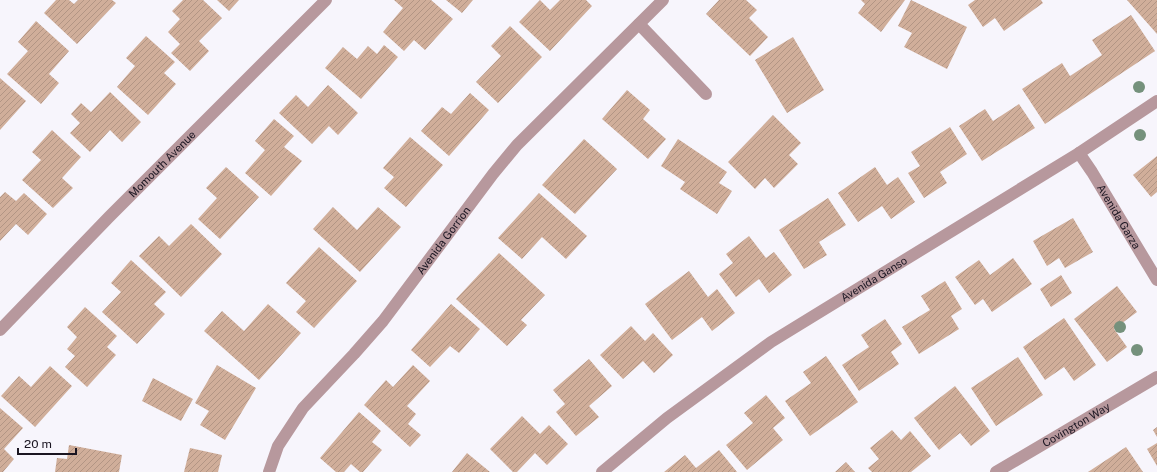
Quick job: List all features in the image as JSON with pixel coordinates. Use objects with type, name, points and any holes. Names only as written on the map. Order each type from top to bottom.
[{"type":"street","name":"Momouth Avenue","points":[[0,330],[109,217],[326,0]]},
{"type":"street","name":"Avenida Gorrion","points":[[269,472],[278,446],[303,408],[383,321],[518,145],[663,0]]},
{"type":"street","points":[[639,24],[706,94]]},
{"type":"street","name":"Avenida Ganso","points":[[602,472],[667,418],[771,342],[1079,153],[1157,101]]},
{"type":"street","name":"Avenida Garza","points":[[1079,153],[1157,280]]},
{"type":"street","name":"Covington Way","points":[[996,472],[1157,377]]},
{"type":"building","points":[[56,0],[69,0],[74,4],[78,0],[112,0],[116,3],[77,44],[44,13]]},
{"type":"building","points":[[183,0],[203,0],[222,18],[199,41],[209,51],[190,71],[171,53],[180,44],[168,32],[180,19],[172,11]]},
{"type":"building","points":[[217,0],[239,0],[229,11]]},
{"type":"building","points":[[394,0],[431,0],[453,19],[425,50],[414,40],[404,51],[383,32],[403,8]]},
{"type":"building","points":[[446,0],[473,0],[462,13]]},
{"type":"building","points":[[540,0],[550,10],[560,0],[586,0],[592,6],[550,51],[519,22]]},
{"type":"building","points":[[719,0],[746,0],[757,10],[749,18],[768,37],[750,56],[706,14]]},
{"type":"building","points":[[861,0],[905,0],[881,32],[858,13],[865,4]]},
{"type":"building","points":[[911,0],[967,27],[947,69],[904,47],[912,33],[898,26]]},
{"type":"building","points":[[975,0],[1041,0],[1043,3],[1004,31],[995,18],[983,27],[968,5]]},
{"type":"building","points":[[1127,0],[1157,0],[1157,34]]},
{"type":"building","points":[[1131,15],[1155,51],[1045,124],[1022,89],[1062,63],[1070,76],[1102,55],[1092,40]]},
{"type":"building","points":[[36,21],[69,51],[49,74],[59,83],[41,104],[7,74],[28,51],[18,42]]},
{"type":"building","points":[[510,26],[542,57],[498,103],[476,82],[501,56],[491,46]]},
{"type":"building","points":[[146,36],[175,62],[164,73],[176,84],[148,115],[117,87],[135,66],[126,58]]},
{"type":"building","points":[[793,37],[824,90],[787,113],[755,60]]},
{"type":"building","points":[[384,45],[398,57],[361,99],[325,68],[343,47],[357,59],[368,46],[377,54]]},
{"type":"building","points":[[0,78],[26,101],[0,130]]},
{"type":"building","points":[[328,85],[358,113],[338,135],[329,126],[312,144],[279,113],[296,95],[308,107]]},
{"type":"building","points":[[627,90],[650,110],[643,119],[666,139],[648,159],[602,119]]},
{"type":"building","points":[[110,92],[141,122],[122,142],[110,130],[90,152],[70,133],[80,123],[71,114],[81,103],[91,112]]},
{"type":"building","points":[[470,93],[489,110],[449,156],[421,131],[442,107],[451,114]]},
{"type":"building","points":[[1019,104],[1035,128],[982,161],[959,126],[985,109],[993,121]]},
{"type":"building","points":[[773,115],[801,143],[789,155],[798,164],[774,188],[765,178],[755,189],[728,162]]},
{"type":"building","points":[[274,119],[294,136],[284,147],[302,161],[271,196],[245,173],[265,150],[255,141]]},
{"type":"building","points":[[950,127],[967,154],[940,172],[947,183],[924,198],[908,173],[920,166],[911,152]]},
{"type":"building","points":[[52,130],[81,157],[62,178],[73,188],[53,208],[22,180],[41,160],[32,152]]},
{"type":"building","points":[[410,137],[443,165],[406,207],[384,188],[394,177],[383,168]]},
{"type":"building","points":[[584,139],[617,169],[575,214],[542,185]]},
{"type":"building","points":[[678,139],[727,172],[719,183],[732,191],[717,214],[680,189],[685,182],[661,166]]},
{"type":"building","points":[[1157,156],[1157,192],[1151,197],[1133,175]]},
{"type":"building","points":[[226,167],[259,197],[220,239],[198,219],[217,198],[206,188]]},
{"type":"building","points":[[875,167],[887,185],[898,177],[915,202],[891,219],[882,206],[858,222],[838,193]]},
{"type":"building","points":[[5,192],[16,201],[24,193],[47,214],[28,235],[16,224],[0,241],[0,197]]},
{"type":"building","points":[[539,193],[587,236],[566,259],[542,237],[522,259],[498,238]]},
{"type":"building","points":[[828,198],[846,225],[819,242],[827,255],[804,269],[779,230]]},
{"type":"building","points":[[333,207],[357,230],[378,207],[401,227],[360,272],[313,229]]},
{"type":"building","points":[[1073,218],[1093,252],[1065,268],[1059,258],[1047,266],[1033,241]]},
{"type":"building","points":[[191,224],[222,254],[181,297],[139,256],[159,236],[169,246]]},
{"type":"building","points":[[749,236],[766,258],[774,252],[792,275],[769,293],[759,279],[736,297],[719,274],[733,263],[726,254]]},
{"type":"building","points":[[319,247],[357,281],[314,328],[296,312],[306,301],[286,283]]},
{"type":"building","points":[[499,253],[545,295],[521,320],[527,325],[507,346],[456,299]]},
{"type":"building","points":[[1013,258],[1032,284],[992,312],[983,299],[975,305],[955,277],[979,260],[990,275]]},
{"type":"building","points":[[131,260],[166,292],[154,304],[165,314],[137,344],[102,312],[121,292],[111,283]]},
{"type":"building","points":[[689,271],[708,297],[717,289],[735,313],[712,331],[702,317],[672,340],[645,304]]},
{"type":"building","points":[[1061,275],[1072,293],[1051,307],[1040,289]]},
{"type":"building","points":[[945,281],[962,309],[951,316],[959,329],[919,354],[902,327],[930,310],[921,296]]},
{"type":"building","points":[[1117,286],[1137,312],[1114,329],[1127,347],[1107,362],[1074,319]]},
{"type":"building","points":[[268,304],[301,333],[259,380],[204,331],[222,311],[244,331]]},
{"type":"building","points":[[451,304],[480,329],[459,353],[450,346],[430,367],[411,350]]},
{"type":"building","points":[[85,307],[117,336],[107,347],[116,355],[87,387],[65,367],[75,356],[67,349],[77,337],[67,327]]},
{"type":"building","points":[[1064,318],[1096,365],[1074,381],[1064,367],[1045,380],[1023,347]]},
{"type":"building","points":[[885,319],[902,344],[891,352],[899,364],[859,391],[842,365],[869,347],[861,335]]},
{"type":"building","points":[[631,326],[645,341],[653,333],[673,355],[654,373],[643,361],[623,379],[600,355]]},
{"type":"building","points":[[826,356],[858,402],[810,436],[785,401],[811,383],[803,372]]},
{"type":"building","points":[[1018,357],[1043,395],[996,426],[971,388]]},
{"type":"building","points":[[589,359],[612,386],[589,406],[599,417],[576,436],[556,412],[565,404],[553,390]]},
{"type":"building","points":[[217,365],[256,388],[225,440],[200,425],[209,411],[195,403]]},
{"type":"building","points":[[413,365],[430,381],[407,406],[416,414],[408,424],[421,435],[410,447],[364,405],[386,380],[393,387]]},
{"type":"building","points":[[50,366],[72,386],[35,427],[1,396],[19,376],[31,387]]},
{"type":"building","points":[[153,378],[193,399],[181,421],[142,401]]},
{"type":"building","points":[[955,386],[990,431],[971,446],[960,433],[939,450],[914,418]]},
{"type":"building","points":[[766,395],[785,418],[773,428],[783,440],[747,470],[726,445],[753,423],[744,413]]},
{"type":"building","points":[[0,408],[23,428],[4,449],[14,459],[3,472],[0,472]]},
{"type":"building","points":[[359,412],[381,431],[372,442],[382,450],[363,472],[360,472],[351,464],[344,472],[336,472],[320,458]]},
{"type":"building","points":[[522,416],[540,434],[549,425],[568,444],[547,465],[535,453],[517,472],[513,472],[490,449]]},
{"type":"building","points":[[1157,427],[1157,437],[1153,430]]},
{"type":"building","points":[[892,430],[901,440],[910,431],[931,456],[911,472],[872,472],[868,468],[879,459],[870,448]]},
{"type":"building","points":[[1157,443],[1157,466],[1147,449]]},
{"type":"building","points":[[69,445],[122,455],[119,472],[55,472],[57,458],[67,459]]},
{"type":"building","points":[[1126,447],[1143,472],[1088,472]]},
{"type":"building","points":[[190,448],[222,455],[218,472],[184,472]]},
{"type":"building","points":[[719,450],[737,472],[664,472],[685,455],[696,468]]},
{"type":"building","points":[[467,453],[490,472],[452,472]]},
{"type":"building","points":[[846,462],[855,472],[835,472]]}]
